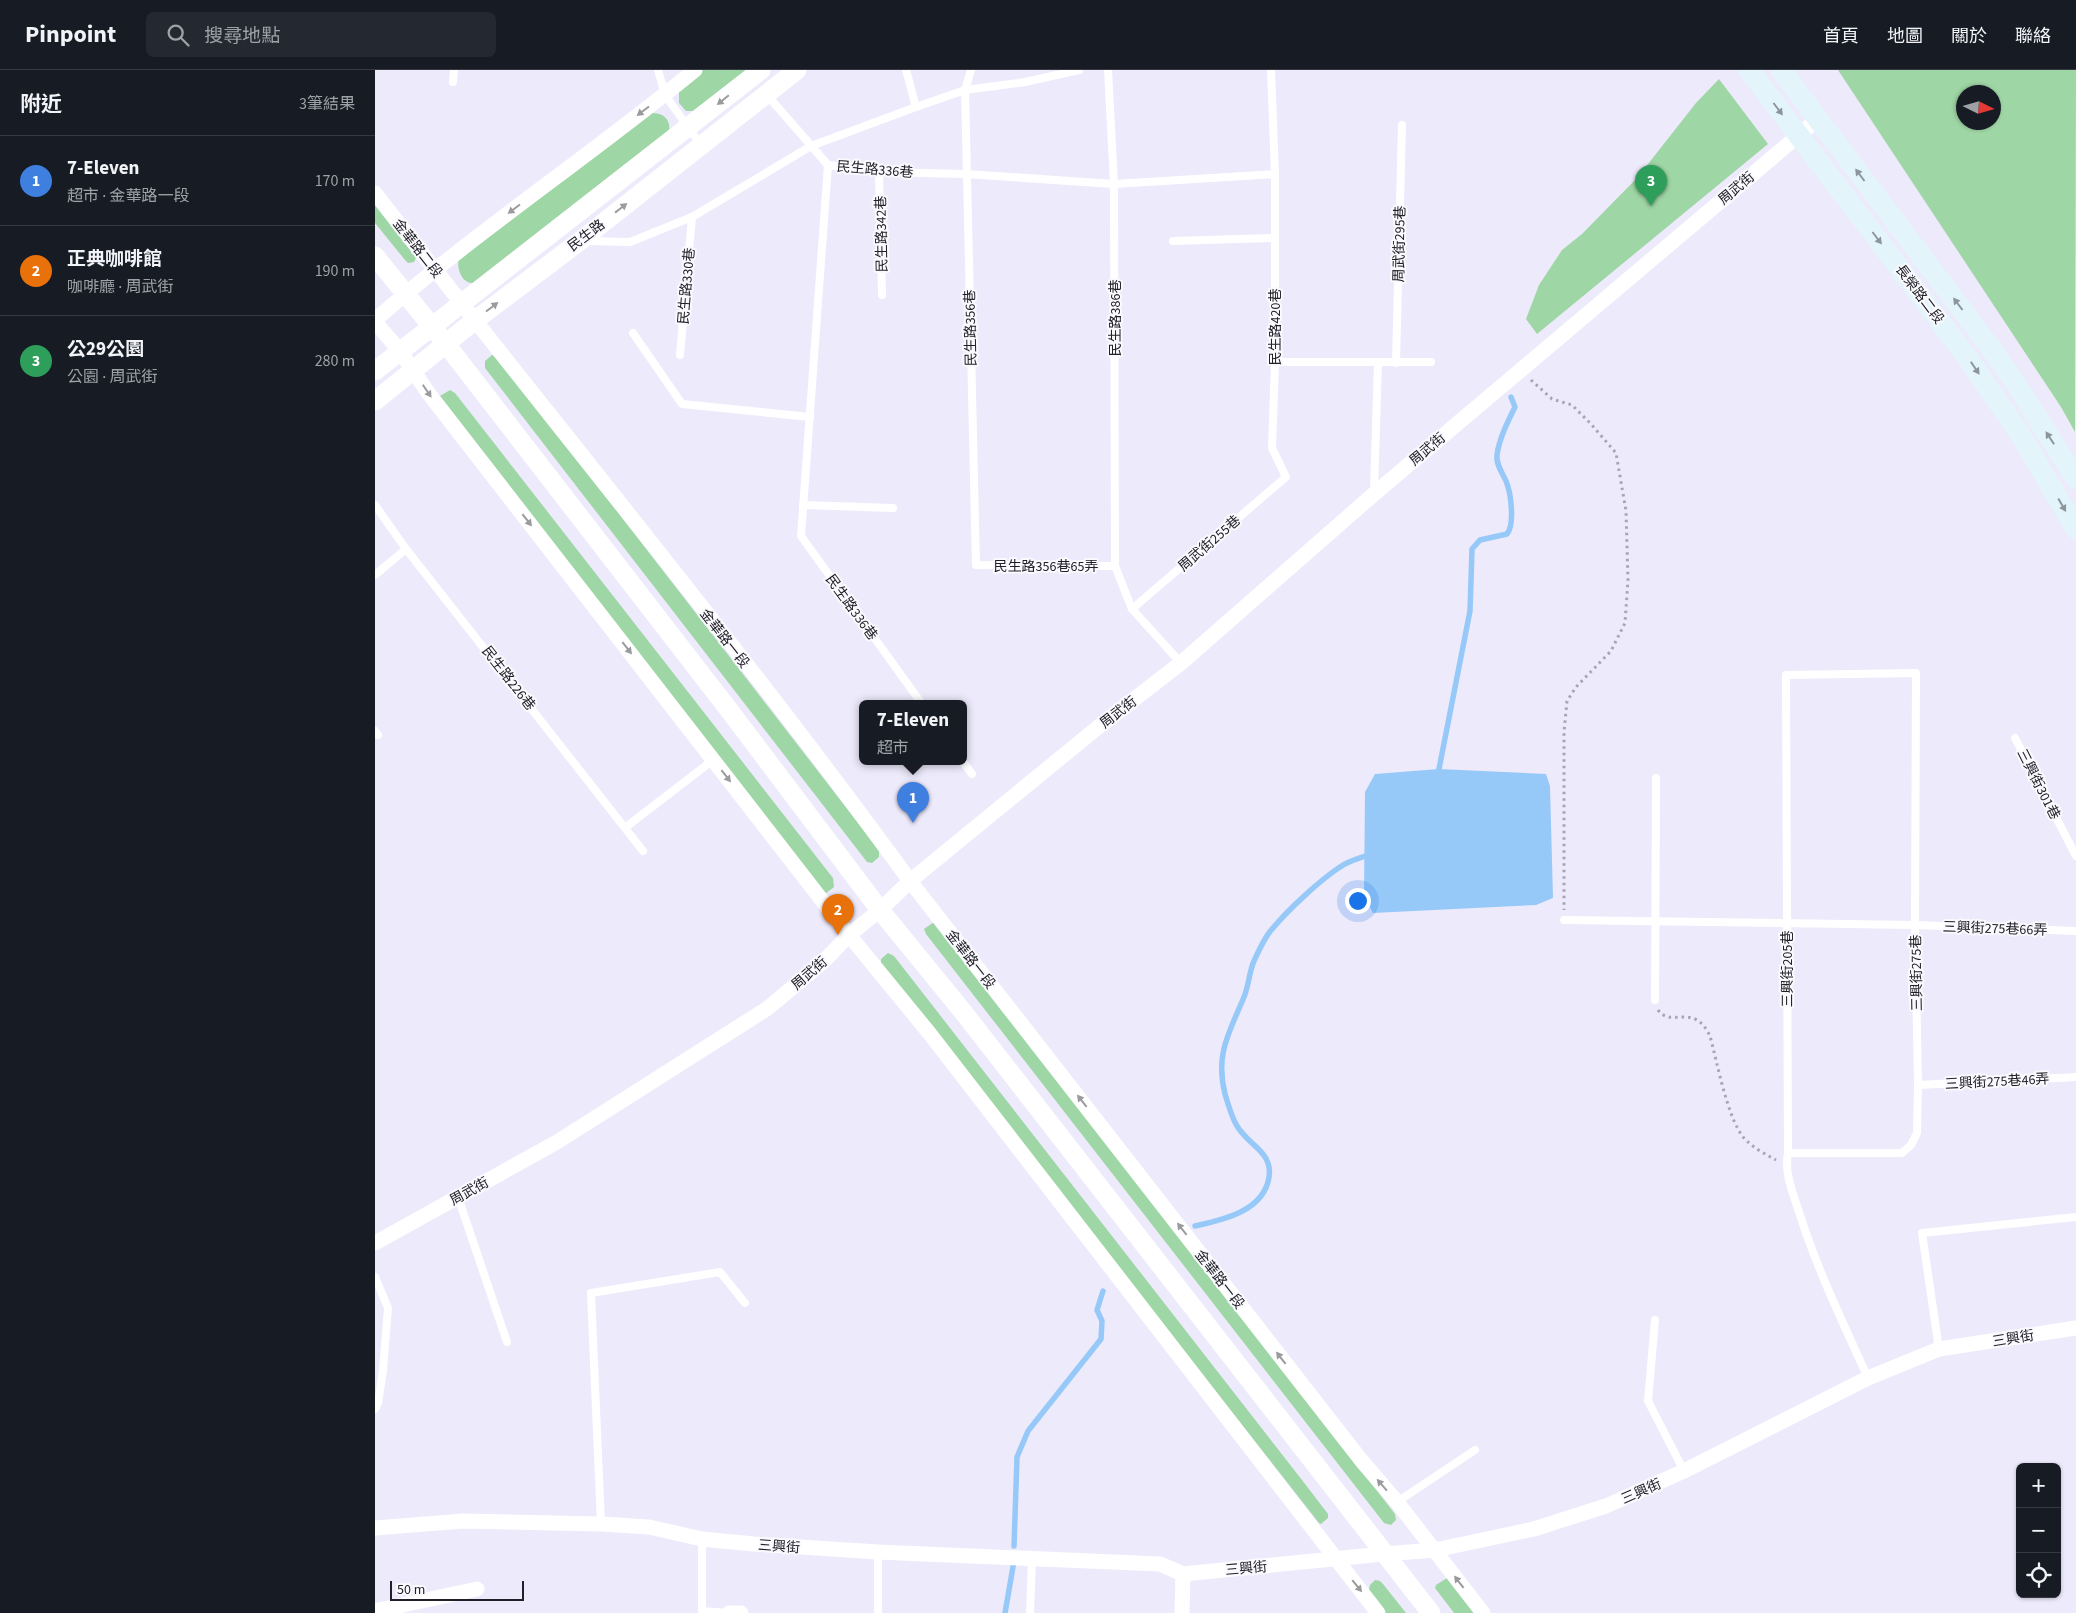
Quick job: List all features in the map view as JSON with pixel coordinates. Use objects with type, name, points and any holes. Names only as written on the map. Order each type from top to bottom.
[{"type":"main road","name":"長榮路二段","points":[[1749,70],[1967,356],[2020,434],[2076,529]]},
{"type":"main road","name":"長榮路二段","points":[[1781,70],[1987,343],[2076,479]]},
{"type":"street","points":[[695,70],[665,95],[435,269],[375,321],[414,371],[435,402],[849,935],[930,1034],[1335,1560],[1378,1613]]},
{"type":"street","name":"民生路","points":[[375,371],[761,70]]},
{"type":"street","name":"民生路","points":[[375,401],[474,321],[580,241],[797,70]]},
{"type":"street","name":"周武街","points":[[375,1242],[557,1142],[768,1008],[824,960],[849,935],[880,910],[910,881],[1097,728],[1181,663],[1374,494],[1818,119]]},
{"type":"street","name":"金華路二段","points":[[375,193],[461,304]]},
{"type":"street","points":[[375,256],[446,344],[729,710],[880,910],[964,1014],[1383,1554],[1431,1613]]},
{"type":"street","name":"金華路一段","points":[[461,304],[559,425],[838,783],[910,881],[1361,1460],[1397,1502],[1483,1613]]},
{"type":"street","name":"三興街","points":[[375,1528],[463,1521],[601,1524],[649,1527],[702,1539],[754,1544],[878,1552],[1160,1564],[1183,1574],[1435,1550],[1534,1528],[1606,1506],[1684,1472],[1867,1378],[1939,1349],[2076,1328]]},
{"type":"street","points":[[1182,1613],[1183,1574]]},
{"type":"street","points":[[375,1611],[477,1589]]},
{"type":"street","points":[[729,1613],[741,1613]]},
{"type":"lane","points":[[453,82],[454,70]]},
{"type":"lane","points":[[658,70],[665,95],[701,145]]},
{"type":"lane","points":[[906,70],[916,107]]},
{"type":"lane","name":"民生路356巷","points":[[971,70],[965,90],[976,565]]},
{"type":"lane","points":[[580,241],[630,242],[692,217],[811,146],[965,90],[1025,82],[1079,70]]},
{"type":"lane","name":"民生路386巷","points":[[1108,70],[1114,184],[1115,566]]},
{"type":"lane","name":"民生路420巷","points":[[1271,70],[1275,174],[1275,362],[1272,448],[1286,477]]},
{"type":"lane","points":[[766,94],[828,165]]},
{"type":"lane","name":"周武街295巷","points":[[1396,363],[1402,125]]},
{"type":"lane","name":"民生路336巷","points":[[919,700],[801,536],[828,165],[879,172],[966,174],[1114,184]]},
{"type":"lane","name":"民生路342巷","points":[[879,172],[881,295]]},
{"type":"lane","points":[[1114,184],[1275,174]]},
{"type":"lane","name":"民生路330巷","points":[[680,355],[692,217]]},
{"type":"lane","points":[[1173,240],[1275,238]]},
{"type":"lane","points":[[633,333],[682,404],[810,417]]},
{"type":"lane","points":[[1275,362],[1431,362]]},
{"type":"lane","points":[[1374,494],[1378,363]]},
{"type":"lane","name":"周武街255巷","points":[[1132,609],[1286,477]]},
{"type":"lane","points":[[803,504],[893,508]]},
{"type":"lane","name":"民生路226巷","points":[[375,505],[406,548],[643,851]]},
{"type":"lane","points":[[375,575],[406,548]]},
{"type":"lane","name":"民生路356巷65弄","points":[[976,565],[1115,566]]},
{"type":"lane","points":[[1115,566],[1132,609],[1181,663]]},
{"type":"lane","name":"三興街205巷","points":[[1867,1378],[1813,1256],[1791,1188],[1786,1165],[1788,1153],[1786,675],[1916,673]]},
{"type":"lane","name":"三興街275巷","points":[[1788,1153],[1901,1153],[1911,1145],[1917,1133],[1915,925],[1916,673]]},
{"type":"lane","name":"三興街301巷","points":[[2015,738],[2076,856]]},
{"type":"lane","points":[[626,827],[713,760]]},
{"type":"lane","points":[[965,765],[972,774]]},
{"type":"lane","points":[[1655,1000],[1656,778]]},
{"type":"lane","name":"三興街275巷66弄","points":[[1564,920],[1915,925],[2076,931]]},
{"type":"lane","name":"三興街275巷46弄","points":[[1918,1085],[2076,1077]]},
{"type":"lane","points":[[458,1197],[507,1342]]},
{"type":"lane","points":[[1939,1349],[1922,1233],[2076,1217]]},
{"type":"lane","points":[[601,1524],[591,1293],[720,1272],[745,1303]]},
{"type":"lane","points":[[375,1277],[388,1308],[383,1370],[378,1403],[375,1409]]},
{"type":"lane","points":[[1655,1320],[1648,1400],[1684,1472]]},
{"type":"lane","points":[[1397,1502],[1475,1450]]},
{"type":"lane","points":[[702,1539],[702,1611],[729,1613]]},
{"type":"lane","points":[[878,1552],[878,1613]]},
{"type":"lane","points":[[1030,1613],[1032,1558]]},
{"type":"path","points":[[1519,371],[1552,399],[1571,405],[1591,424],[1616,453],[1625,511],[1628,580],[1625,624],[1611,651],[1567,700],[1563,732],[1564,920]]},
{"type":"path","points":[[1655,1000],[1661,1014],[1667,1017],[1689,1016],[1698,1019],[1705,1025],[1710,1036],[1735,1125],[1745,1139],[1757,1149],[1786,1165]]},
{"type":"green space","points":[[701,70],[746,70],[693,111],[686,111],[679,103],[679,90]]},
{"type":"green space","points":[[1838,70],[2076,70],[2075,432],[2061,407]]},
{"type":"green space","points":[[1719,79],[1768,144],[1537,334],[1526,319],[1539,285],[1562,250],[1582,234],[1637,178],[1696,103]]},
{"type":"green space","points":[[652,113],[660,114],[666,118],[669,124],[669,132],[476,283],[471,283],[463,278],[458,266],[459,256]]},
{"type":"green space","points":[[375,199],[417,256],[414,262],[408,263],[405,260],[375,223]]},
{"type":"green space","points":[[492,355],[497,356],[879,850],[879,857],[872,863],[867,862],[485,368],[485,361]]},
{"type":"green space","points":[[450,390],[455,393],[833,878],[834,887],[825,894],[440,396]]},
{"type":"green space","points":[[934,922],[938,924],[1395,1514],[1396,1520],[1391,1525],[1384,1523],[926,934],[924,929]]},
{"type":"green space","points":[[888,953],[894,956],[1328,1514],[1328,1518],[1321,1524],[881,965],[881,959]]},
{"type":"green space","points":[[1447,1578],[1475,1613],[1454,1613],[1435,1588],[1436,1585]]},
{"type":"green space","points":[[1375,1580],[1383,1584],[1406,1613],[1383,1613],[1369,1590],[1370,1585]]},
{"type":"water","points":[[1439,769],[1546,774],[1550,786],[1553,898],[1536,905],[1373,913],[1364,896],[1365,792],[1375,774]]},
{"type":"waterway","points":[[1438,774],[1470,611],[1472,549],[1480,540],[1507,534],[1511,523],[1509,493],[1497,459],[1502,436],[1515,407],[1511,397]]},
{"type":"waterway","points":[[1195,1226],[1218,1221],[1251,1206],[1266,1189],[1269,1177],[1269,1168],[1264,1155],[1242,1133],[1233,1119],[1222,1080],[1225,1044],[1246,992],[1252,965],[1258,952],[1270,931],[1314,887],[1343,865],[1371,854]]},
{"type":"waterway","points":[[1014,1546],[1017,1457],[1028,1431],[1101,1339],[1102,1321],[1097,1310],[1103,1291]]},
{"type":"waterway","points":[[1005,1613],[1014,1561]]},
{"type":"place","name":"公29公園","points":[[1651,206]]},
{"type":"place","name":"7-Eleven","points":[[913,823]]},
{"type":"place","name":"正典咖啡館","points":[[838,935]]}]
